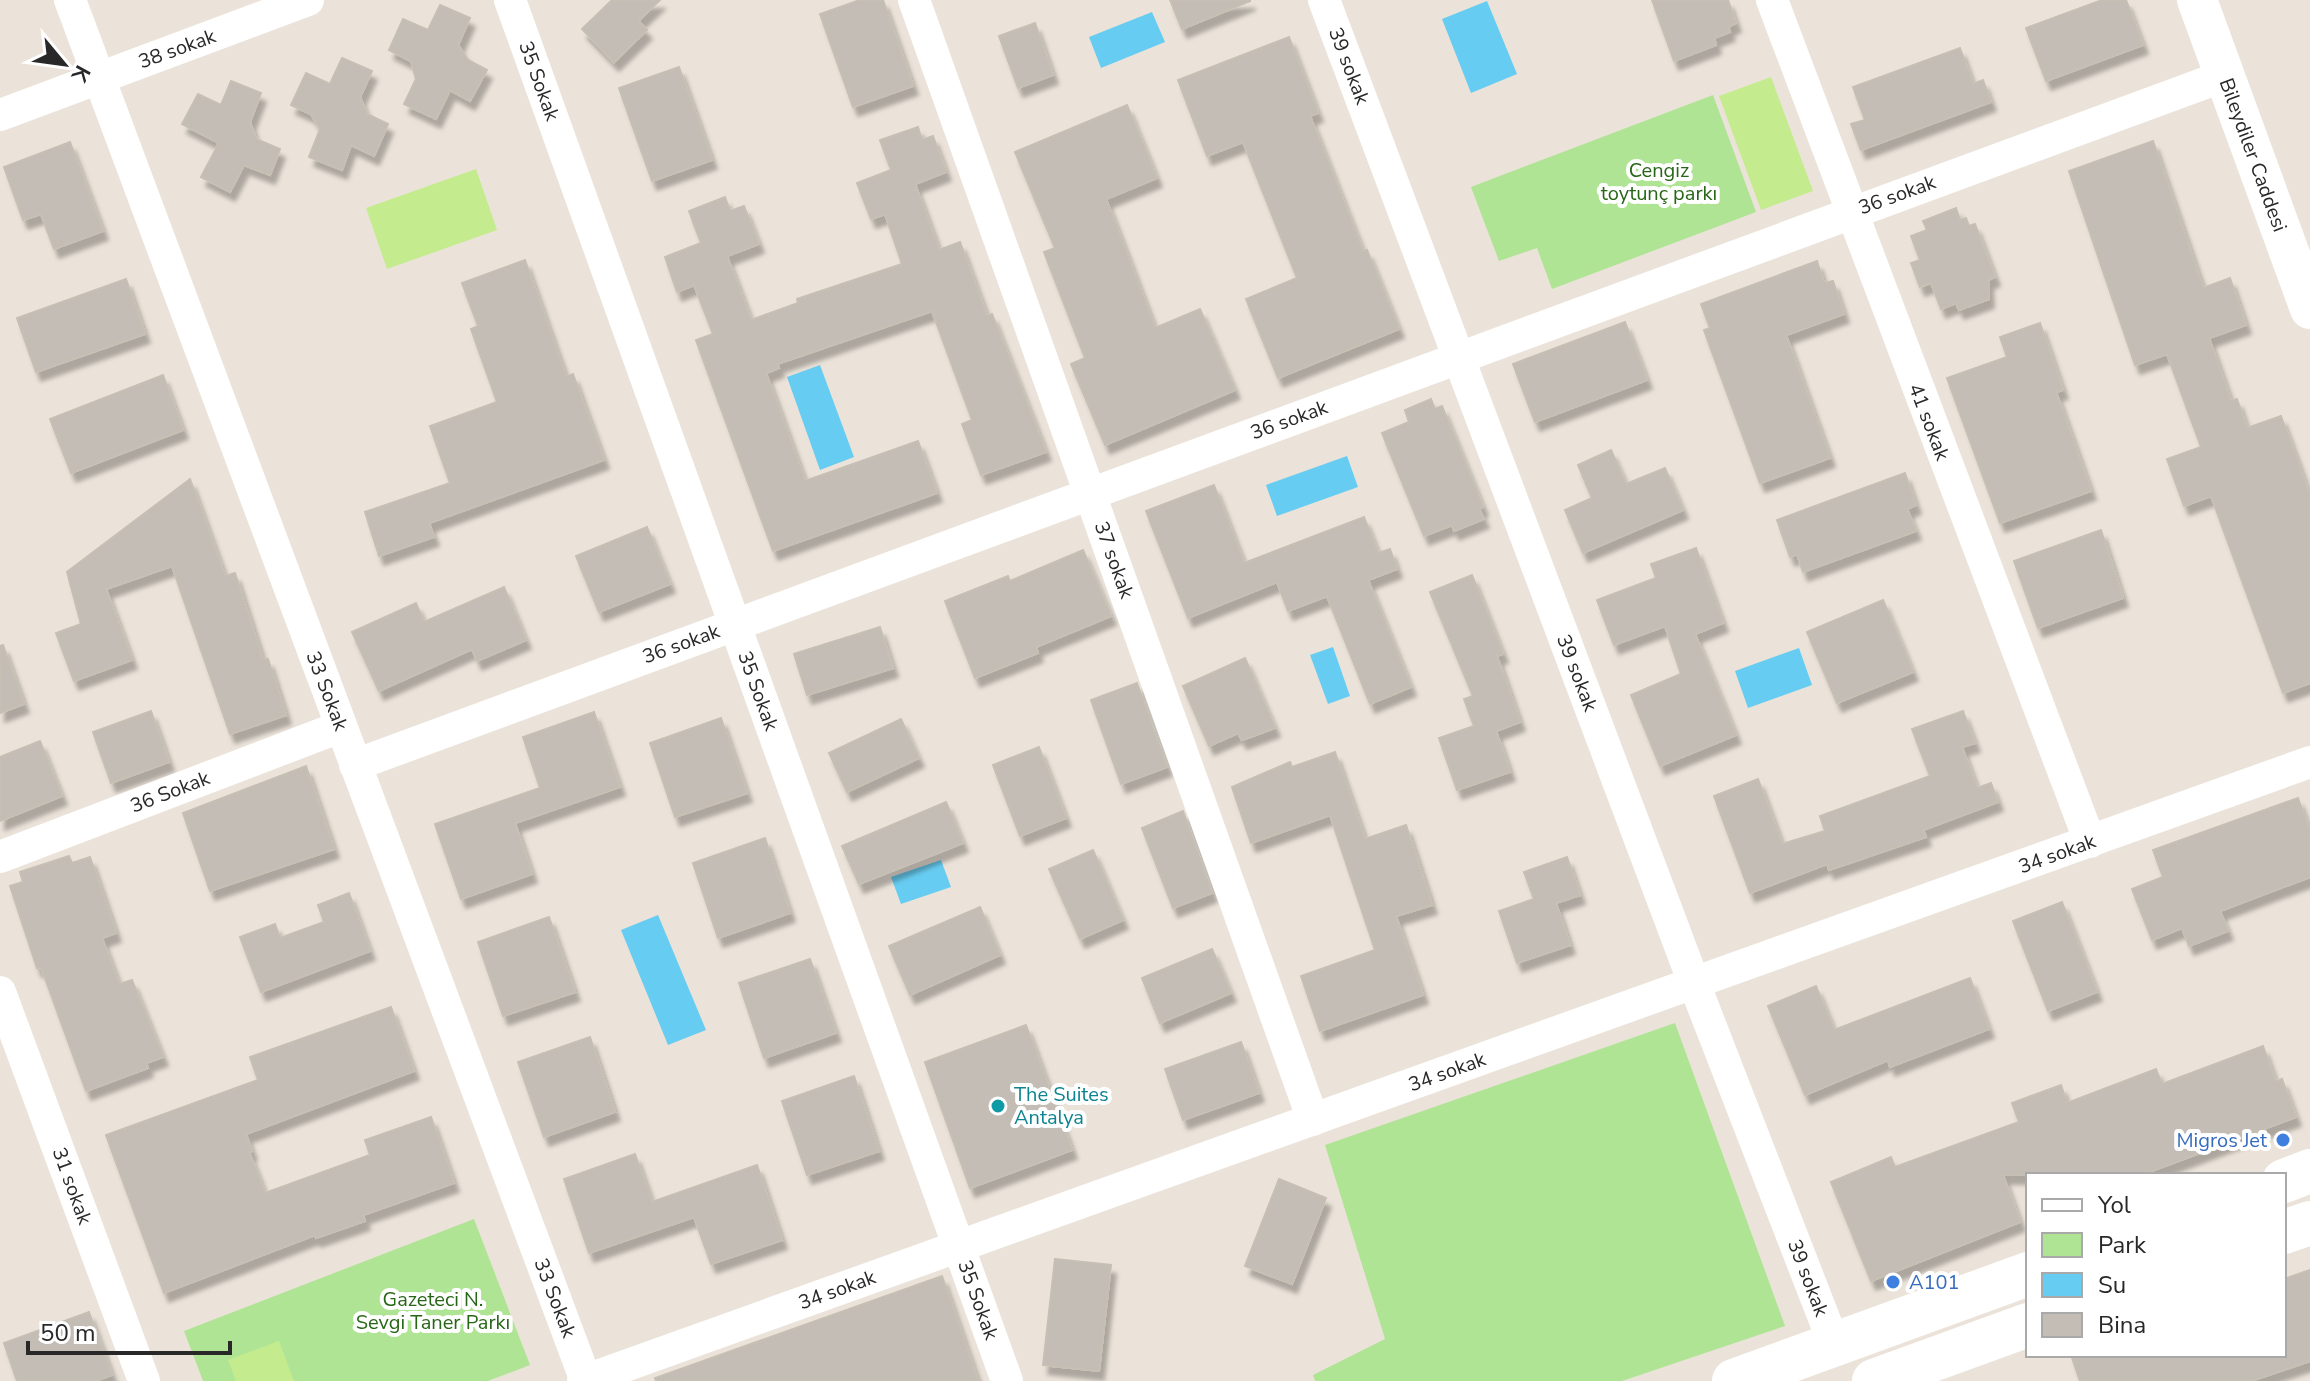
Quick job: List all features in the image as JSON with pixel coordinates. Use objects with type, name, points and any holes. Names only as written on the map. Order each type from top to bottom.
[{"type":"main road","points":[[2286,1180],[2310,1171]]},
{"type":"main road","points":[[2286,1231],[2310,1223]]},
{"type":"main road","points":[[1734,1381],[2026,1275]]},
{"type":"main road","points":[[1874,1381],[2026,1326]]},
{"type":"street","name":"33 Sokak","points":[[70,0],[585,1381]]},
{"type":"street","name":"38 sokak","points":[[0,115],[308,0]]},
{"type":"street","name":"35 Sokak","points":[[510,0],[1007,1381]]},
{"type":"street","name":"37 sokak","points":[[914,0],[1313,1120]]},
{"type":"street","name":"39 sokak","points":[[1324,0],[1694,983],[1834,1344]]},
{"type":"street","name":"41 sokak","points":[[1772,0],[1849,212],[2090,842]]},
{"type":"street","name":"Bileydiler Caddesi","points":[[2197,0],[2310,309]]},
{"type":"street","name":"36 sokak","points":[[355,765],[2224,76]]},
{"type":"street","name":"36 Sokak","points":[[0,857],[340,727]]},
{"type":"street","name":"34 sokak","points":[[585,1381],[2310,762]]},
{"type":"street","name":"31 sokak","points":[[0,992],[144,1381]]},
{"type":"green space","points":[[1771,77],[1813,191],[1761,210],[1719,96]]},
{"type":"green space","name":"Cengiz toytunç parkı","points":[[1713,95],[1756,212],[1552,289],[1537,248],[1499,261],[1471,187]]},
{"type":"green space","points":[[476,169],[497,230],[387,269],[366,208]]},
{"type":"green space","points":[[1675,1023],[1785,1326],[1622,1381],[1315,1381],[1313,1375],[1385,1339],[1325,1145]]},
{"type":"green space","name":"Gazeteci N. Sevgi Taner Parkı","points":[[474,1219],[530,1365],[488,1381],[203,1381],[184,1331]]},
{"type":"green space","points":[[279,1341],[294,1381],[236,1381],[228,1360]]},
{"type":"water","points":[[1487,1],[1517,74],[1471,93],[1442,19]]},
{"type":"water","points":[[1152,12],[1165,42],[1101,68],[1089,37]]},
{"type":"water","points":[[820,365],[854,457],[820,470],[787,377]]},
{"type":"water","points":[[1347,456],[1358,487],[1277,516],[1266,485]]},
{"type":"water","points":[[1333,647],[1350,696],[1328,704],[1310,655]]},
{"type":"water","points":[[1799,648],[1812,685],[1748,708],[1735,671]]},
{"type":"water","points":[[941,860],[951,887],[901,904],[891,877]]},
{"type":"water","points":[[658,915],[706,1030],[668,1045],[621,930]]},
{"type":"building","points":[[612,0],[660,0],[638,21],[647,30],[614,62],[582,29]]},
{"type":"building","points":[[860,0],[883,0],[913,86],[853,107],[820,14]]},
{"type":"building","points":[[1170,0],[1250,0],[1250,1],[1182,29]]},
{"type":"building","points":[[1652,0],[1728,0],[1736,23],[1728,27],[1730,32],[1714,38],[1716,45],[1674,61]]},
{"type":"building","points":[[2102,0],[2126,0],[2143,45],[2046,81],[2026,28]]},
{"type":"building","points":[[440,5],[470,18],[458,45],[468,60],[487,70],[470,101],[450,90],[436,119],[404,104],[416,79],[411,61],[389,50],[403,19],[428,30]]},
{"type":"building","points":[[1035,23],[1053,75],[1018,88],[999,36]]},
{"type":"building","points":[[1289,37],[1318,113],[1310,116],[1363,251],[1367,250],[1399,329],[1278,378],[1246,299],[1297,278],[1243,142],[1207,156],[1178,80]]},
{"type":"building","points":[[1960,48],[1973,84],[1983,80],[1991,102],[1861,150],[1851,124],[1865,120],[1853,87]]},
{"type":"building","points":[[342,58],[372,71],[360,97],[367,114],[388,124],[374,156],[351,145],[342,170],[309,157],[320,129],[311,114],[291,105],[306,73],[330,84]]},
{"type":"building","points":[[679,67],[712,160],[652,181],[619,88]]},
{"type":"building","points":[[231,81],[261,93],[250,122],[256,139],[280,149],[270,175],[244,165],[230,192],[201,177],[219,143],[182,124],[198,94],[221,105]]},
{"type":"building","points":[[1127,105],[1157,178],[1106,199],[1155,328],[1200,309],[1235,390],[1105,445],[1071,364],[1085,358],[1044,252],[1055,248],[1015,152]]},
{"type":"building","points":[[918,127],[922,140],[933,136],[946,172],[915,184],[939,250],[960,242],[987,316],[992,314],[1046,452],[981,475],[962,424],[972,420],[932,311],[777,364],[779,368],[766,373],[805,481],[918,441],[937,493],[773,551],[696,340],[713,334],[694,285],[677,292],[665,257],[701,243],[689,211],[725,197],[730,211],[744,206],[759,244],[727,256],[751,320],[798,303],[797,299],[902,264],[885,214],[871,219],[857,183],[891,170],[880,140]]},
{"type":"building","points":[[2153,141],[2203,288],[2230,278],[2246,325],[2209,338],[2231,401],[2237,399],[2247,428],[2281,416],[2310,496],[2310,683],[2283,693],[2211,496],[2184,506],[2167,459],[2201,447],[2167,354],[2135,365],[2069,171]]},
{"type":"building","points":[[70,142],[103,231],[54,249],[41,214],[23,220],[4,167]]},
{"type":"building","points":[[1956,208],[1960,220],[1966,218],[1969,226],[1975,224],[1995,277],[1988,280],[1989,299],[1959,310],[1956,303],[1941,309],[1931,283],[1920,287],[1911,263],[1920,260],[1911,236],[1927,230],[1923,221]]},
{"type":"building","points":[[525,260],[566,377],[573,374],[604,460],[429,523],[434,537],[379,556],[365,512],[450,483],[430,426],[497,402],[471,329],[478,326],[462,283]]},
{"type":"building","points":[[1817,261],[1824,283],[1833,281],[1844,314],[1786,335],[1830,458],[1760,483],[1704,330],[1710,328],[1701,304]]},
{"type":"building","points":[[126,279],[145,334],[36,372],[17,318]]},
{"type":"building","points":[[1625,322],[1647,380],[1535,422],[1513,364]]},
{"type":"building","points":[[2040,323],[2063,390],[2056,392],[2091,491],[2000,523],[1947,378],[2007,357],[2000,337]]},
{"type":"building","points":[[163,375],[183,430],[71,473],[50,419]]},
{"type":"building","points":[[1431,399],[1435,409],[1442,406],[1483,507],[1479,509],[1484,519],[1454,531],[1452,525],[1424,536],[1382,433],[1409,422],[1405,410]]},
{"type":"building","points":[[1611,450],[1626,484],[1665,468],[1683,510],[1583,553],[1565,510],[1592,498],[1578,465]]},
{"type":"building","points":[[1905,473],[1916,505],[1907,509],[1916,531],[1803,572],[1797,554],[1790,557],[1777,520]]},
{"type":"building","points":[[190,479],[225,576],[235,573],[263,660],[268,659],[286,715],[230,734],[172,566],[106,589],[132,660],[74,681],[56,633],[81,624],[67,572]]},
{"type":"building","points":[[1214,485],[1244,563],[1364,517],[1378,553],[1390,549],[1397,569],[1368,580],[1411,687],[1370,704],[1327,596],[1288,611],[1277,582],[1188,618],[1146,511]]},
{"type":"building","points":[[647,527],[670,584],[599,612],[576,556]]},
{"type":"building","points":[[2101,530],[2123,598],[2038,628],[2014,561]]},
{"type":"building","points":[[1696,548],[1723,623],[1695,634],[1736,735],[1660,766],[1631,695],[1681,674],[1665,626],[1614,645],[1597,600],[1656,578],[1651,564]]},
{"type":"building","points":[[1083,550],[1111,616],[1036,647],[1038,653],[975,678],[945,601],[1008,576],[1010,581]]},
{"type":"building","points":[[1472,575],[1503,654],[1497,656],[1520,722],[1496,731],[1510,772],[1457,790],[1439,738],[1474,726],[1464,699],[1473,696],[1430,592]]},
{"type":"building","points":[[504,587],[526,640],[477,661],[472,649],[379,691],[352,632],[416,603],[424,622]]},
{"type":"building","points":[[1883,600],[1913,672],[1837,703],[1807,632]]},
{"type":"building","points":[[880,627],[893,668],[807,695],[794,654]]},
{"type":"building","points":[[3,645],[24,704],[0,713],[0,646]]},
{"type":"building","points":[[1245,658],[1275,728],[1242,740],[1238,733],[1209,746],[1183,686]]},
{"type":"building","points":[[1137,683],[1167,767],[1121,784],[1091,700]]},
{"type":"building","points":[[151,711],[169,762],[111,783],[93,732]]},
{"type":"building","points":[[1963,711],[1975,743],[1962,747],[1977,788],[1991,783],[1998,802],[1923,830],[1926,837],[1829,870],[1827,864],[1750,893],[1714,796],[1758,779],[1782,844],[1825,831],[1820,816],[1930,776],[1912,729]]},
{"type":"building","points":[[594,712],[620,787],[515,823],[532,874],[461,899],[435,824],[540,788],[523,737]]},
{"type":"building","points":[[721,718],[747,793],[675,817],[650,743]]},
{"type":"building","points":[[901,719],[919,758],[847,792],[829,753]]},
{"type":"building","points":[[40,741],[62,796],[0,821],[0,757]]},
{"type":"building","points":[[1039,747],[1066,818],[1020,836],[993,765]]},
{"type":"building","points":[[1335,752],[1365,839],[1406,825],[1432,905],[1396,916],[1423,995],[1320,1031],[1301,976],[1375,950],[1330,815],[1251,843],[1232,787],[1290,762],[1292,767]]},
{"type":"building","points":[[306,766],[334,849],[210,891],[183,813]]},
{"type":"building","points":[[2298,798],[2310,831],[2310,877],[2220,911],[2228,931],[2189,946],[2182,928],[2152,940],[2132,889],[2163,877],[2153,850]]},
{"type":"building","points":[[946,802],[963,843],[859,884],[842,846]]},
{"type":"building","points":[[1183,811],[1212,893],[1173,908],[1142,828]]},
{"type":"building","points":[[765,838],[790,913],[718,938],[693,863]]},
{"type":"building","points":[[1093,850],[1123,920],[1080,939],[1049,869]]},
{"type":"building","points":[[69,856],[72,863],[90,857],[116,933],[102,938],[119,984],[132,980],[163,1057],[146,1063],[148,1068],[86,1091],[41,967],[37,968],[10,886],[23,882],[20,872]]},
{"type":"building","points":[[1567,857],[1580,895],[1556,903],[1570,945],[1517,963],[1499,911],[1534,899],[1524,872]]},
{"type":"building","points":[[349,893],[370,951],[261,992],[240,937],[275,924],[280,938],[324,922],[318,905]]},
{"type":"building","points":[[2062,902],[2097,992],[2048,1011],[2013,921]]},
{"type":"building","points":[[980,907],[1000,955],[910,995],[889,946]]},
{"type":"building","points":[[549,917],[575,992],[503,1016],[478,942]]},
{"type":"building","points":[[1212,949],[1231,993],[1160,1023],[1142,978]]},
{"type":"building","points":[[810,959],[836,1033],[764,1058],[739,983]]},
{"type":"building","points":[[1970,978],[1989,1029],[1890,1067],[1888,1060],[1805,1095],[1768,1006],[1816,986],[1834,1030]]},
{"type":"building","points":[[391,1007],[414,1071],[246,1134],[252,1151],[249,1152],[265,1193],[370,1155],[365,1140],[431,1117],[454,1183],[363,1215],[365,1221],[316,1238],[315,1235],[164,1293],[106,1135],[258,1080],[250,1057]]},
{"type":"building","name":"The Suites Antalya","points":[[1026,1025],[1072,1150],[970,1188],[925,1062]]},
{"type":"building","points":[[590,1037],[615,1112],[544,1137],[518,1062]]},
{"type":"building","points":[[1241,1042],[1259,1093],[1183,1120],[1165,1069]]},
{"type":"building","points":[[2263,1046],[2276,1082],[2282,1079],[2296,1117],[2146,1173],[2003,1175],[2020,1222],[1871,1281],[1831,1182],[1891,1157],[1895,1167],[2019,1122],[2012,1103],[2061,1085],[2067,1103],[2156,1069],[2162,1084]]},
{"type":"building","points":[[854,1076],[879,1151],[807,1175],[782,1101]]},
{"type":"building","points":[[635,1154],[652,1202],[757,1165],[782,1240],[711,1264],[694,1217],[589,1253],[564,1179]]},
{"type":"building","points":[[1279,1179],[1326,1198],[1292,1284],[1245,1266]]},
{"type":"building","points":[[1055,1259],[1111,1265],[1099,1371],[1043,1365]]},
{"type":"building","points":[[2310,1270],[2310,1361],[2251,1381],[2080,1381],[2072,1357],[2286,1357],[2286,1278]]},
{"type":"building","points":[[942,1276],[978,1381],[656,1381],[655,1378]]},
{"type":"building","points":[[89,1312],[112,1375],[95,1381],[17,1381],[4,1343]]},
{"type":"place","name":"The Suites Antalya","points":[[998,1106]]},
{"type":"place","name":"Migros Jet","points":[[2283,1140]]},
{"type":"place","name":"A101","points":[[1893,1282]]}]
